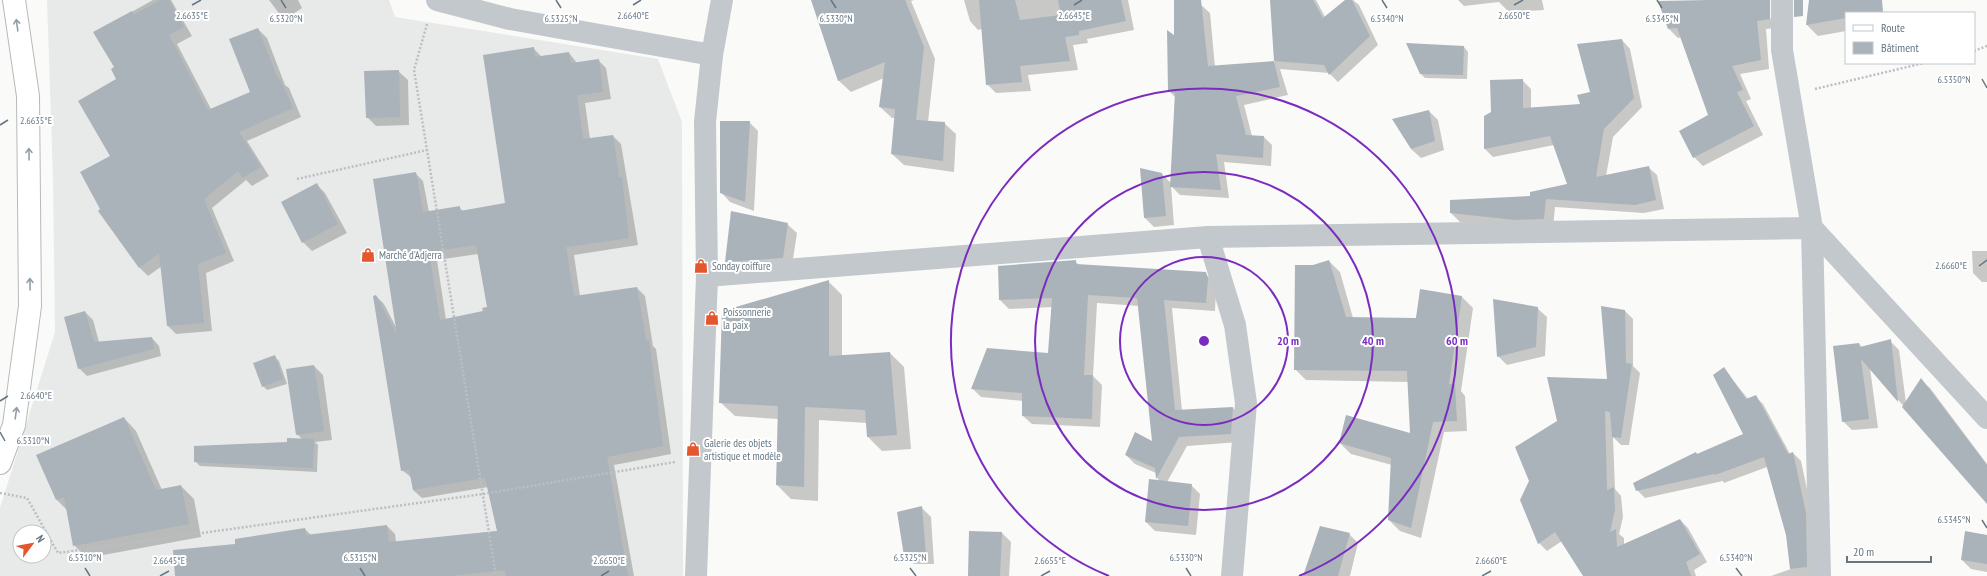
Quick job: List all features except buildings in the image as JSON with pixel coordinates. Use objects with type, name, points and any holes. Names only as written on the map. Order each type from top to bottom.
[{"type":"main road","points":[[0,463],[14,425],[30,306],[28,96],[14,0]]},
{"type":"street","points":[[436,0],[510,19],[712,55]]},
{"type":"street","points":[[696,576],[707,276],[705,122],[712,55],[722,0]]},
{"type":"street","points":[[1782,0],[1782,50],[1812,228],[1820,576]]},
{"type":"street","points":[[707,276],[1208,237],[1812,228],[1987,418]]},
{"type":"street","points":[[1208,237],[1235,325],[1246,403],[1232,576]]},
{"type":"path","points":[[428,21],[414,70],[496,576]]},
{"type":"path","points":[[1975,51],[1987,46]]},
{"type":"path","points":[[1790,96],[1920,64]]},
{"type":"path","points":[[297,179],[427,150]]},
{"type":"path","points":[[0,493],[27,498],[58,553],[482,494],[701,458]]},
{"type":"shaded area","name":"Marché d'Adjerra","points":[[47,0],[389,0],[395,17],[658,59],[682,122],[683,576],[0,576],[0,508],[55,332],[53,178]]},
{"type":"place","name":"Marché d'Adjerra","points":[[368,255]]},
{"type":"place","name":"Sonday coiffure","points":[[701,266]]},
{"type":"place","name":"Poissonnerie la paix","points":[[712,318]]},
{"type":"place","name":"Galerie des objets artistique et modèle","points":[[693,449]]}]
